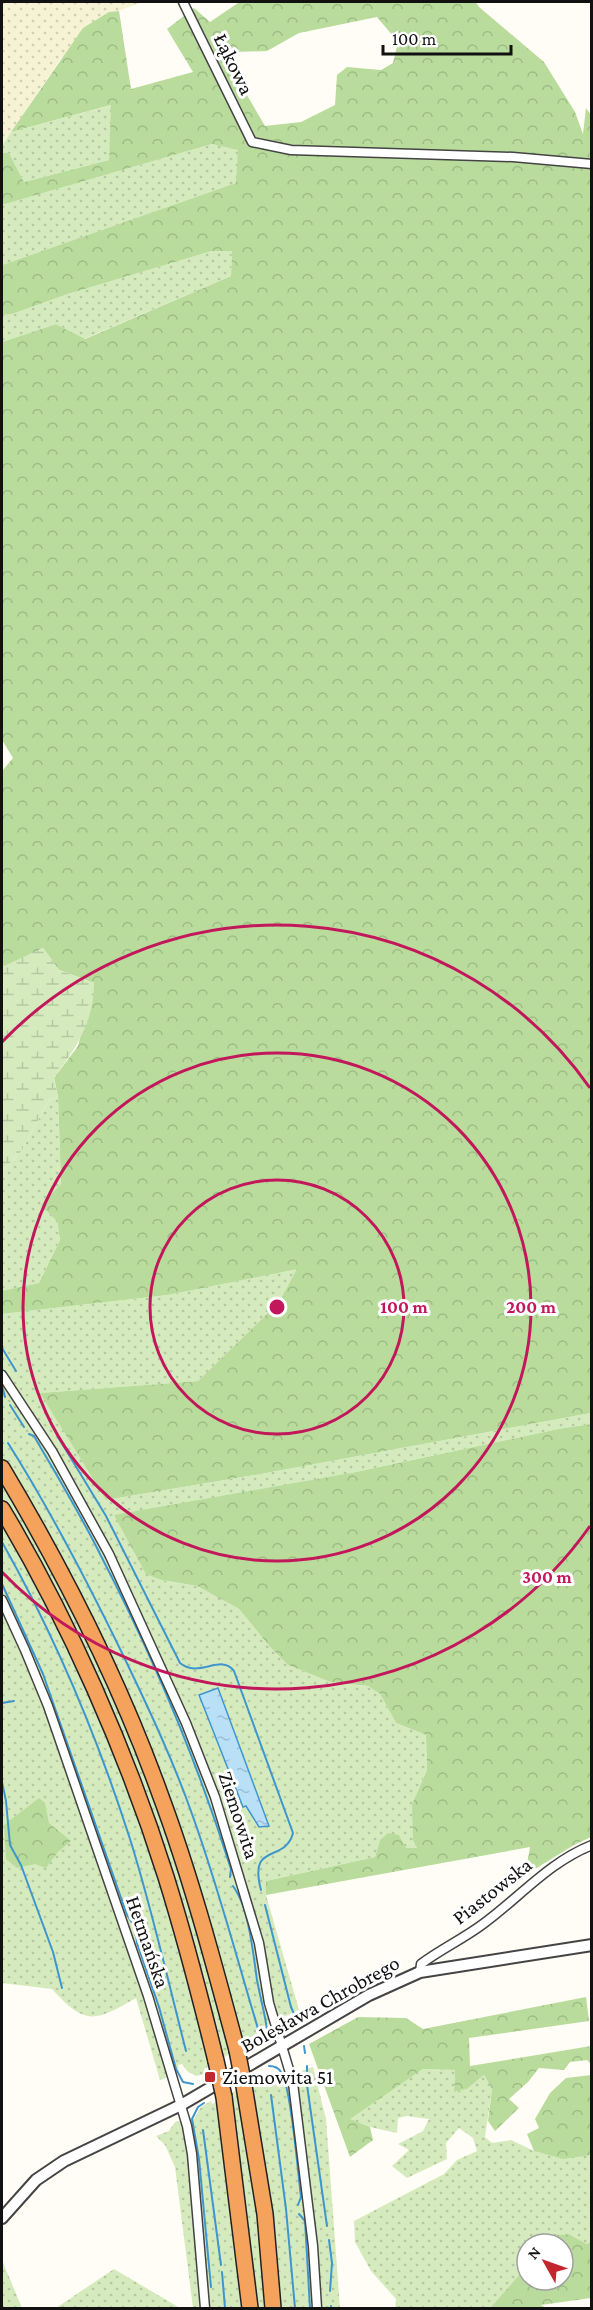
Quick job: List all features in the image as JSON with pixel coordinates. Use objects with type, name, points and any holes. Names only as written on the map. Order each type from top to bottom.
[{"type":"highway","points":[[2,1468],[43,1540],[111,1673],[160,1792],[204,1928],[237,2050],[244,2086],[265,2214],[273,2308]]},
{"type":"highway","points":[[2,1509],[66,1627],[117,1744],[142,1808],[189,1956],[224,2097],[250,2308]]},
{"type":"street","name":"Łąkowa","points":[[183,2],[252,142],[291,150],[513,157],[591,164]]},
{"type":"street","name":"Ziemowita","points":[[2,1375],[52,1451],[109,1554],[196,1747],[215,1797],[248,1901],[259,1943],[268,2003],[293,2083],[313,2246],[317,2308]]},
{"type":"street","name":"Hetmańska","points":[[2,1600],[26,1650],[48,1706],[148,1996],[181,2105],[191,2145],[205,2308]]},
{"type":"street","name":"Piastowska","points":[[420,1972],[421,1964],[484,1924],[528,1885],[574,1852],[591,1845]]},
{"type":"street","name":"Bolesława Chrobrego","points":[[2,2218],[44,2174],[64,2161],[181,2105],[369,1995],[420,1972],[591,1945]]},
{"type":"shaded area","points":[[2,2],[142,2],[119,11],[109,12],[59,61],[2,146]]},
{"type":"green space","points":[[476,2],[544,62],[575,112],[583,134],[586,108],[591,115],[591,1413],[106,1500],[40,1393],[198,1381],[279,1302],[297,1269],[168,1295],[2,1314],[2,1291],[39,1283],[60,1240],[57,1221],[41,1205],[61,1184],[58,1097],[54,1078],[78,1046],[94,983],[59,970],[43,948],[4,967],[2,964],[2,771],[13,758],[2,740],[2,342],[56,324],[85,339],[231,276],[232,251],[212,251],[68,294],[12,314],[2,315],[2,265],[236,183],[238,150],[212,144],[2,205],[2,153],[9,153],[24,182],[109,160],[111,105],[11,132],[83,28],[109,12],[119,11],[131,89],[193,72],[167,29],[194,8],[210,22],[238,3]],"holes":[[[377,17],[398,42],[393,63],[381,70],[347,67],[337,75],[335,105],[301,122],[265,126],[234,73],[235,52],[267,51],[299,33]]]},
{"type":"green space","points":[[112,105],[109,160],[24,182],[9,153],[2,154],[2,146],[11,132]]},
{"type":"green space","points":[[212,144],[239,149],[237,183],[2,265],[2,205]]},
{"type":"green space","points":[[212,251],[232,251],[231,276],[84,339],[56,324],[2,342],[2,315],[12,314],[68,294]]},
{"type":"green space","points":[[43,948],[59,970],[94,983],[91,1010],[82,1034],[54,1078],[58,1097],[49,1100],[20,1153],[2,1171],[2,964],[4,966]]},
{"type":"green space","points":[[58,1097],[61,1184],[57,1221],[60,1240],[39,1283],[3,1292],[2,1171],[20,1153],[49,1100]]},
{"type":"green space","points":[[298,1268],[279,1302],[198,1381],[41,1393],[106,1500],[591,1413],[591,1424],[351,1473],[162,1580],[197,1586],[239,1609],[288,1665],[330,1682],[368,1686],[380,1694],[396,1723],[426,1735],[427,1770],[412,1804],[417,1848],[406,1848],[380,1840],[375,1857],[266,1881],[266,1895],[299,2010],[258,2029],[259,2040],[254,2047],[245,2052],[243,2046],[204,2069],[205,2074],[196,2076],[187,2071],[182,2064],[178,2065],[179,2073],[160,2080],[136,1998],[110,2012],[91,2016],[74,2009],[52,1989],[2,1983],[2,1314],[168,1295]]},
{"type":"green space","points":[[591,1424],[591,1837],[535,1869],[527,1865],[530,1847],[266,1895],[266,1881],[375,1857],[380,1840],[388,1833],[399,1835],[406,1848],[417,1848],[413,1840],[412,1804],[427,1770],[426,1735],[396,1723],[380,1694],[368,1686],[330,1682],[288,1665],[239,1609],[197,1586],[162,1580],[146,1574],[114,1515],[351,1473]]},
{"type":"green space","points":[[39,1798],[45,1803],[49,1823],[71,1841],[58,1852],[46,1868],[35,1864],[17,1868],[6,1859],[4,1825]]},
{"type":"green space","points":[[586,1997],[589,2021],[469,2038],[470,2066],[591,2046],[591,2064],[587,2060],[570,2062],[564,2070],[539,2068],[528,2082],[509,2099],[519,2108],[495,2131],[488,2121],[492,2089],[484,2075],[467,2089],[454,2092],[455,2070],[423,2069],[350,2119],[370,2127],[373,2140],[350,2157],[309,2044],[358,2017],[406,2018],[423,2029]]},
{"type":"green space","points":[[313,2067],[326,2119],[340,2308],[193,2308],[175,2167],[165,2145],[156,2136],[169,2131],[175,2122],[194,2119],[201,2107],[211,2101],[212,2104],[251,2082],[250,2074],[261,2073],[269,2079],[280,2074],[284,2077]]},
{"type":"green space","points":[[423,2069],[455,2070],[454,2092],[467,2089],[484,2075],[492,2089],[485,2137],[492,2143],[511,2140],[534,2151],[563,2158],[591,2155],[591,2241],[587,2244],[575,2237],[575,2232],[515,2232],[515,2280],[490,2308],[395,2308],[396,2299],[371,2271],[355,2242],[354,2221],[444,2174],[457,2160],[477,2151],[473,2138],[459,2128],[446,2143],[447,2159],[407,2178],[392,2166],[409,2150],[398,2144],[423,2131],[429,2119],[407,2116],[398,2118],[397,2133],[349,2119]]},
{"type":"green space","points":[[591,2075],[591,2155],[563,2159],[534,2151],[527,2134],[539,2128],[535,2119],[550,2093],[566,2078]]},
{"type":"green space","points":[[575,2237],[587,2244],[591,2241],[591,2298],[541,2305],[546,2308],[490,2308],[515,2280],[515,2292],[575,2292]]},
{"type":"green space","points":[[2,2260],[22,2308],[2,2308]]},
{"type":"green space","points":[[114,2269],[180,2308],[56,2308]]},
{"type":"water","points":[[218,1688],[269,1826],[259,1827],[246,1806],[243,1807],[199,1695]]},
{"type":"waterway","points":[[2,1348],[16,1371]]},
{"type":"waterway","points":[[2,1385],[5,1397]]},
{"type":"waterway","points":[[10,1405],[24,1427]]},
{"type":"waterway","points":[[29,1434],[34,1436],[85,1526],[156,1671],[204,1789],[231,1869],[230,1877]]},
{"type":"waterway","points":[[58,1437],[106,1516],[180,1663],[195,1668],[223,1664],[234,1671],[293,1833],[283,1848],[263,1859],[259,1865],[261,1890]]},
{"type":"waterway","points":[[8,1443],[83,1574],[151,1714],[185,1794],[201,1841],[259,2032]]},
{"type":"waterway","points":[[2,1542],[57,1650],[104,1762],[138,1865],[186,2051]]},
{"type":"waterway","points":[[2,1584],[43,1674],[127,1915],[133,1924]]},
{"type":"waterway","points":[[2,1703],[14,1701]]},
{"type":"waterway","points":[[2,1782],[10,1845],[21,1865],[53,1952],[62,1988]]},
{"type":"waterway","points":[[233,1886],[247,1918],[267,2030]]},
{"type":"waterway","points":[[265,1905],[291,2007],[298,2023]]},
{"type":"waterway","points":[[136,1933],[137,1943],[159,2007],[176,2069],[183,2082],[193,2084]]},
{"type":"waterway","points":[[304,2046],[305,2053]]},
{"type":"waterway","points":[[269,2066],[279,2069],[285,2080],[288,2094],[301,2197],[298,2205]]},
{"type":"waterway","points":[[307,2066],[307,2071]]},
{"type":"waterway","points":[[307,2085],[327,2226]]},
{"type":"waterway","points":[[271,2095],[286,2209],[295,2308]]},
{"type":"waterway","points":[[204,2103],[198,2107],[192,2119],[199,2159],[211,2287]]},
{"type":"waterway","points":[[203,2130],[221,2265]]},
{"type":"waterway","points":[[299,2214],[305,2221],[310,2308]]},
{"type":"waterway","points":[[329,2240],[332,2263],[330,2291]]},
{"type":"waterway","points":[[222,2272],[225,2308]]},
{"type":"place","name":"Ziemowita 51","points":[[210,2077]]}]
